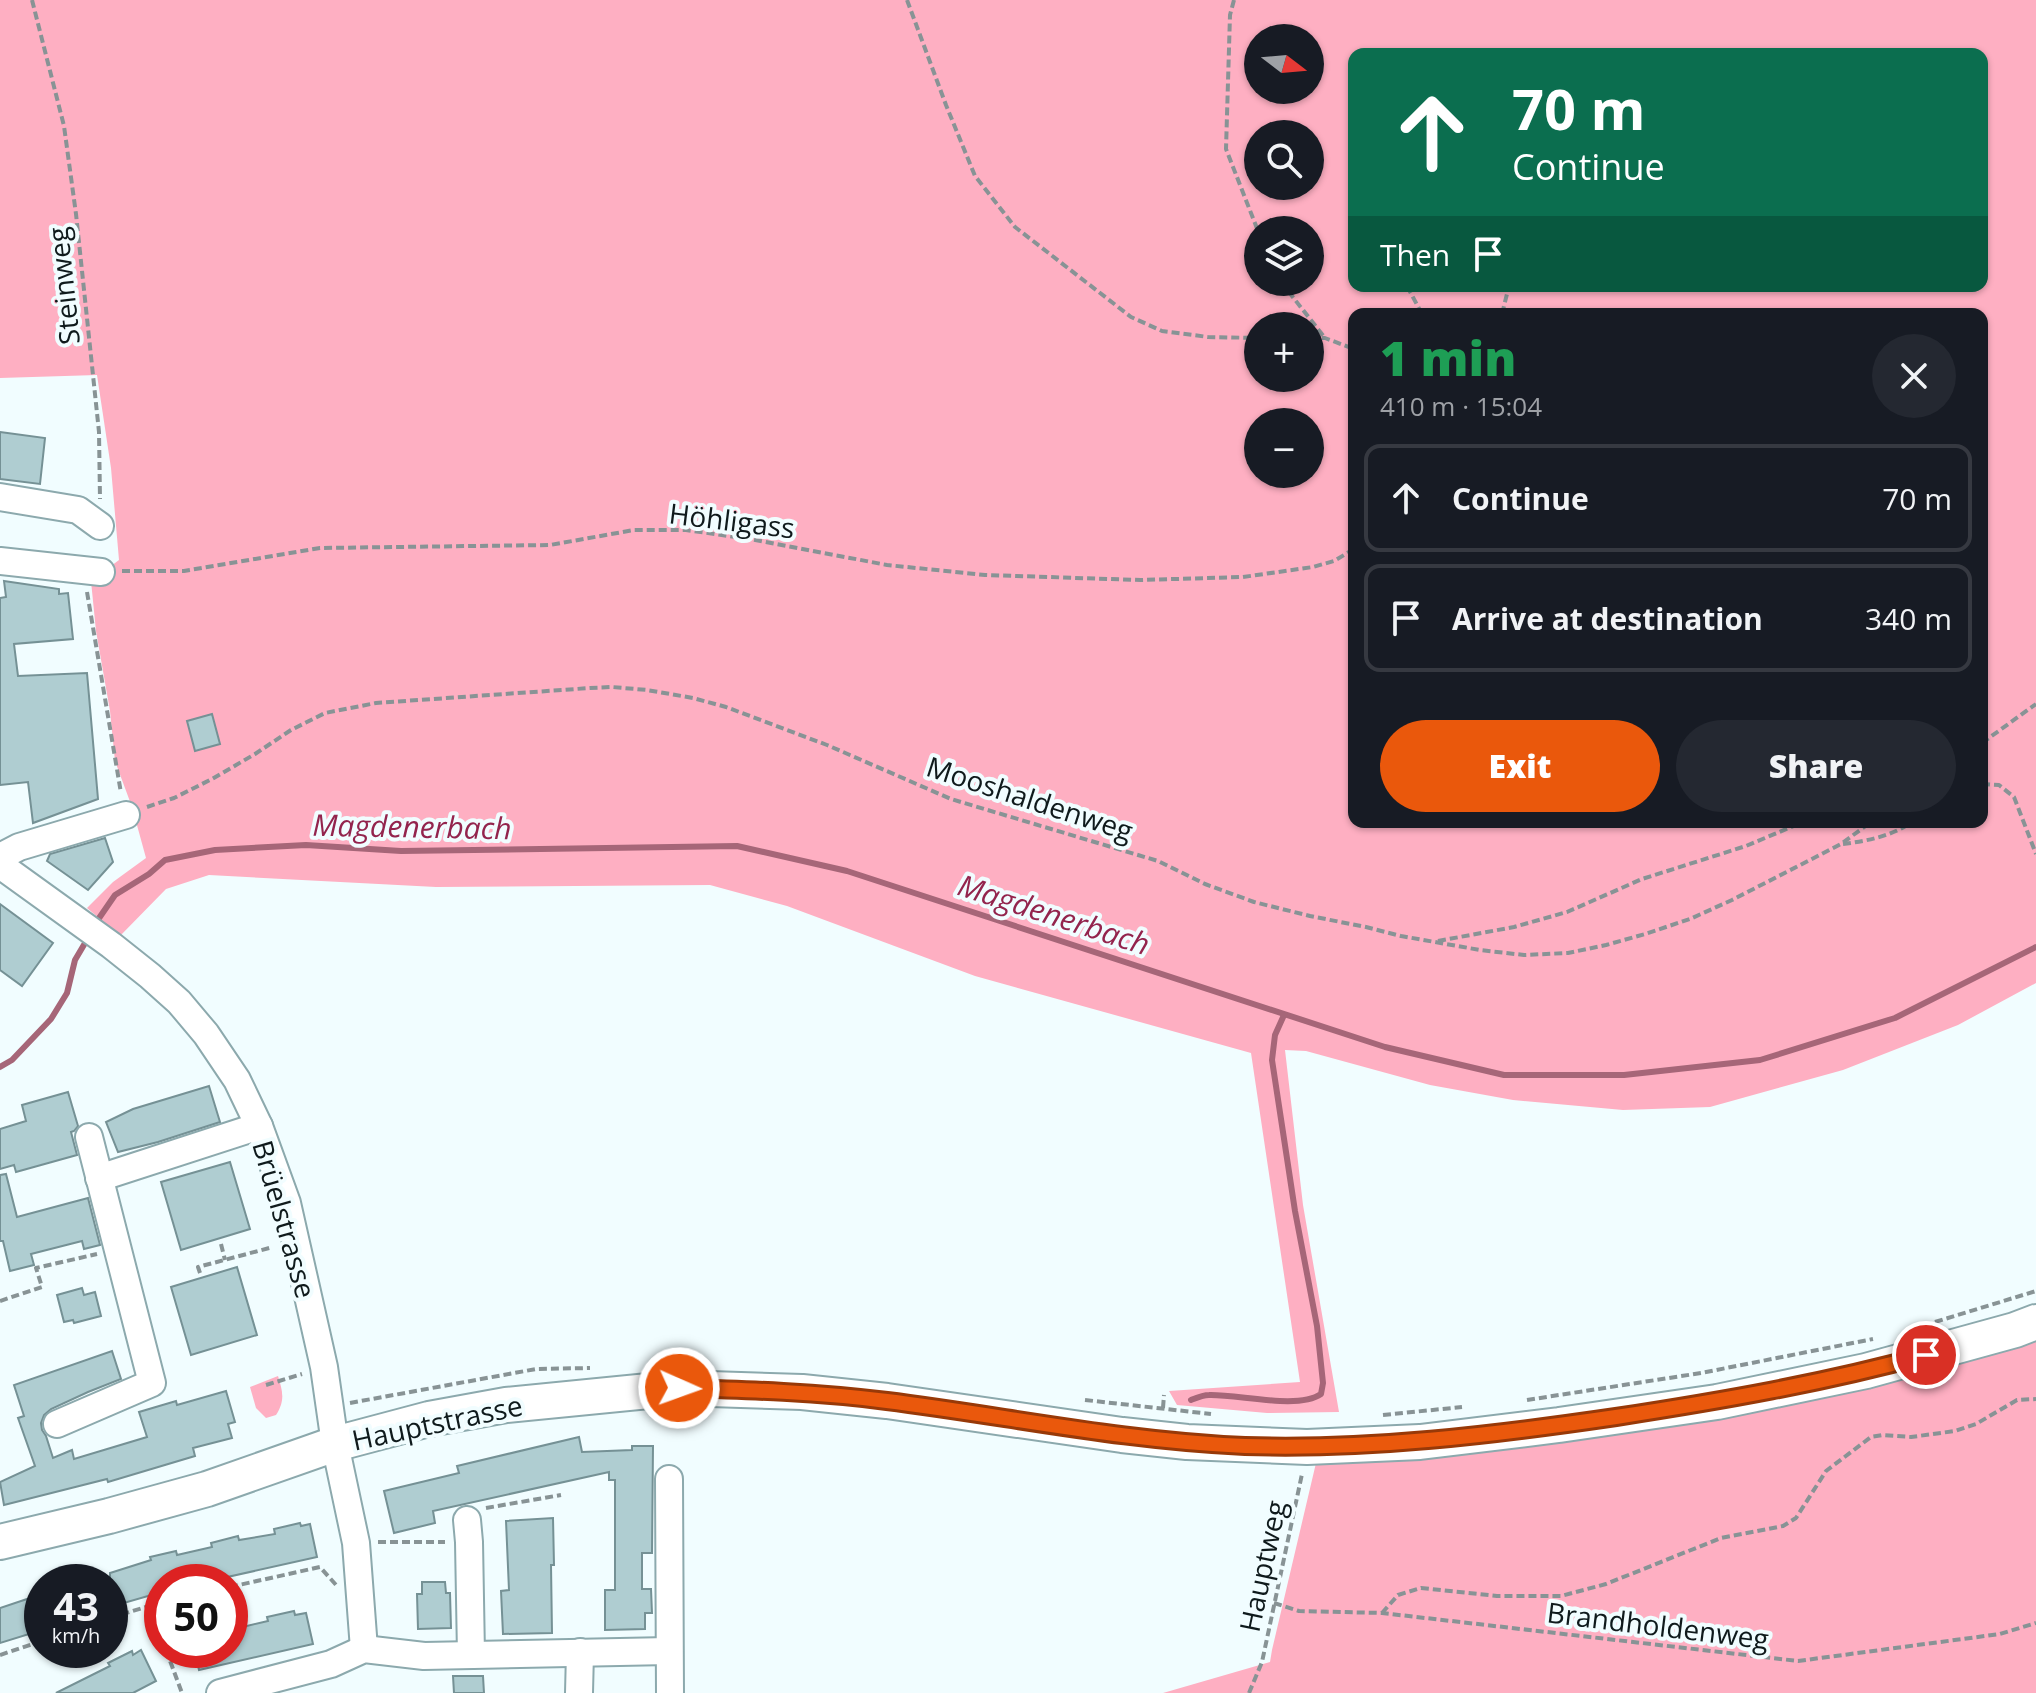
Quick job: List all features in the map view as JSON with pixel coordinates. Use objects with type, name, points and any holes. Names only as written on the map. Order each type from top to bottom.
[{"type":"main road","name":"Hauptstrasse","points":[[0,1542],[207,1489],[335,1444],[429,1419],[506,1405],[679,1388],[802,1392],[1162,1440],[1307,1447],[1420,1442],[1717,1402],[1866,1371],[2036,1322]]},
{"type":"street","points":[[0,497],[78,510],[100,526]]},
{"type":"street","points":[[0,561],[93,571]]},
{"type":"street","points":[[0,857],[19,847],[126,815]]},
{"type":"street","name":"Brüelstrasse","points":[[0,865],[111,945],[170,993],[206,1034],[237,1080],[259,1126],[287,1203],[324,1367],[335,1444],[356,1543],[364,1649]]},
{"type":"street","points":[[99,1178],[259,1126]]},
{"type":"street","points":[[57,1424],[152,1383],[89,1137]]},
{"type":"street","points":[[669,1479],[670,1693]]},
{"type":"street","points":[[468,1531],[471,1655]]},
{"type":"street","points":[[220,1693],[331,1664],[364,1649],[401,1654],[471,1655],[669,1651]]},
{"type":"street","points":[[579,1693],[580,1652]]},
{"type":"path","name":"Steinweg","points":[[32,0],[64,126],[74,200],[99,432],[100,526]]},
{"type":"path","points":[[907,0],[975,176],[1015,227],[1131,317],[1162,331],[1244,338]]},
{"type":"path","points":[[1234,0],[1230,15],[1226,149],[1252,216]]},
{"type":"path","points":[[1292,296],[1325,338],[1348,347]]},
{"type":"path","name":"Höhligass","points":[[93,571],[184,571],[320,548],[550,545],[634,530],[686,530],[887,565],[985,575],[1141,580],[1243,577],[1313,567],[1334,561],[1348,553]]},
{"type":"path","points":[[93,571],[97,656],[126,815]]},
{"type":"path","name":"Mooshaldenweg","points":[[126,815],[174,798],[212,779],[291,730],[325,713],[376,703],[612,687],[693,698],[726,707],[827,745],[951,799],[1158,861],[1205,884],[1254,902],[1401,936],[1524,955],[1568,953],[1606,945],[1690,919],[1841,844],[1863,828]]},
{"type":"path","points":[[1988,739],[2036,704]]},
{"type":"path","points":[[1988,784],[1999,785],[2014,797],[2036,854]]},
{"type":"path","points":[[1435,941],[1514,927],[1567,912],[1642,879],[1746,846],[1789,828]]},
{"type":"path","points":[[1841,844],[1868,841],[1904,828]]},
{"type":"path","points":[[200,1273],[198,1267],[295,1241]]},
{"type":"path","points":[[221,1244],[225,1260]]},
{"type":"path","points":[[0,1301],[42,1287],[36,1268],[117,1250]]},
{"type":"path","points":[[1931,1323],[2036,1291]]},
{"type":"path","points":[[1527,1400],[1701,1373],[1886,1337]]},
{"type":"path","points":[[266,1385],[324,1367]]},
{"type":"path","points":[[330,1406],[536,1369],[596,1367]]},
{"type":"path","points":[[1079,1399],[1218,1414]]},
{"type":"path","points":[[1382,1613],[1398,1595],[1421,1588],[1497,1596],[1561,1596],[1606,1584],[1721,1538],[1783,1526],[1796,1518],[1826,1471],[1871,1437],[1911,1437],[1955,1431],[1976,1424],[2017,1400],[2036,1399]]},
{"type":"path","points":[[1370,1416],[1464,1407]]},
{"type":"path","name":"Hauptweg","points":[[1249,1693],[1262,1662],[1307,1447]]},
{"type":"path","points":[[393,1541],[468,1531],[485,1509],[561,1495]]},
{"type":"path","points":[[248,1583],[320,1567],[336,1586]]},
{"type":"path","name":"Brandholdenweg","points":[[1274,1603],[1299,1611],[1382,1613],[1798,1661],[2000,1634],[2036,1623]]},
{"type":"path","points":[[0,1655],[24,1647]]},
{"type":"path","points":[[173,1668],[182,1693]]},
{"type":"shaded area","points":[[0,0],[2036,0],[2036,983],[1958,1025],[1843,1070],[1710,1107],[1623,1110],[1513,1100],[1430,1085],[1306,1051],[1285,1050],[1303,1205],[1339,1412],[1267,1413],[1177,1405],[1169,1391],[1300,1382],[1251,1053],[975,976],[787,906],[710,885],[436,887],[209,875],[166,889],[120,936],[87,908],[113,882],[146,858],[115,761],[91,581],[119,560],[111,468],[97,375],[0,378]]},
{"type":"shaded area","points":[[2036,1334],[2036,1693],[1163,1693],[1270,1662],[1316,1463]]},
{"type":"shaded area","points":[[278,1376],[281,1405],[276,1415],[266,1418],[256,1408],[250,1387]]},
{"type":"building","points":[[0,432],[45,438],[40,484],[0,479]]},
{"type":"building","points":[[4,581],[59,589],[59,594],[68,593],[73,639],[14,644],[18,676],[87,673],[98,799],[33,823],[28,782],[0,785],[0,598],[6,597]]},
{"type":"building","points":[[212,714],[220,744],[195,751],[187,721]]},
{"type":"building","points":[[105,838],[113,862],[88,890],[47,861],[50,854]]},
{"type":"building","points":[[0,904],[53,943],[22,986],[0,970]]},
{"type":"building","points":[[209,1086],[220,1122],[118,1152],[106,1122],[133,1109]]},
{"type":"building","points":[[68,1092],[78,1126],[71,1132],[77,1155],[16,1172],[14,1165],[0,1169],[0,1129],[26,1121],[22,1105]]},
{"type":"building","points":[[230,1162],[250,1229],[181,1250],[161,1182]]},
{"type":"building","points":[[6,1174],[17,1217],[88,1198],[100,1245],[84,1249],[82,1241],[31,1254],[34,1265],[10,1271],[3,1241],[0,1241],[0,1175]]},
{"type":"building","points":[[237,1267],[257,1335],[191,1355],[171,1287]]},
{"type":"building","points":[[82,1288],[84,1295],[95,1292],[101,1316],[74,1323],[73,1320],[64,1322],[57,1295]]},
{"type":"building","points":[[112,1351],[121,1379],[51,1409],[44,1415],[42,1430],[53,1458],[72,1450],[74,1459],[147,1437],[139,1412],[226,1391],[235,1422],[228,1424],[232,1438],[193,1448],[195,1456],[108,1482],[107,1479],[4,1505],[0,1482],[35,1466],[18,1418],[24,1416],[14,1385]]},
{"type":"building","points":[[579,1437],[582,1452],[653,1446],[652,1553],[642,1553],[642,1589],[651,1589],[652,1613],[645,1613],[645,1629],[605,1630],[605,1590],[615,1590],[615,1480],[609,1480],[609,1472],[433,1511],[435,1523],[394,1533],[384,1491],[459,1473],[457,1466]]},
{"type":"building","points":[[553,1518],[552,1633],[503,1634],[501,1591],[509,1590],[506,1521]]},
{"type":"building","points":[[310,1524],[317,1557],[248,1572],[248,1564],[144,1564],[144,1597],[128,1602],[128,1567],[151,1560],[150,1557],[212,1547],[211,1543],[238,1536],[239,1540],[275,1534],[274,1529]]},
{"type":"building","points":[[422,1582],[445,1582],[446,1593],[450,1593],[451,1628],[418,1629],[417,1594],[422,1594]]},
{"type":"building","points":[[24,1600],[24,1636],[0,1643],[0,1608]]},
{"type":"building","points":[[294,1611],[295,1615],[306,1613],[313,1644],[248,1659],[248,1626],[268,1621],[267,1617]]},
{"type":"building","points":[[141,1650],[144,1668],[150,1668],[156,1681],[133,1693],[56,1693],[106,1668],[128,1668],[128,1653],[132,1651],[133,1655]]},
{"type":"building","points":[[453,1676],[483,1676],[484,1693],[454,1693]]},
{"type":"waterway","name":"Magdenerbach","points":[[95,924],[115,895],[165,860],[215,850],[306,845],[401,851],[737,846],[847,871],[1385,1047],[1504,1075],[1624,1075],[1760,1060],[1895,1018],[2036,947]]},
{"type":"waterway","points":[[0,1067],[12,1060],[51,1019],[67,993],[75,960],[88,938]]},
{"type":"waterway","points":[[1191,1400],[1221,1395],[1298,1401],[1321,1394],[1323,1383],[1317,1326],[1295,1211],[1272,1060],[1275,1035],[1284,1015]]},
{"type":"route","points":[[679,1388],[802,1392],[1162,1440],[1307,1447],[1420,1442],[1591,1421],[1717,1402],[1866,1371],[1926,1355]]}]
